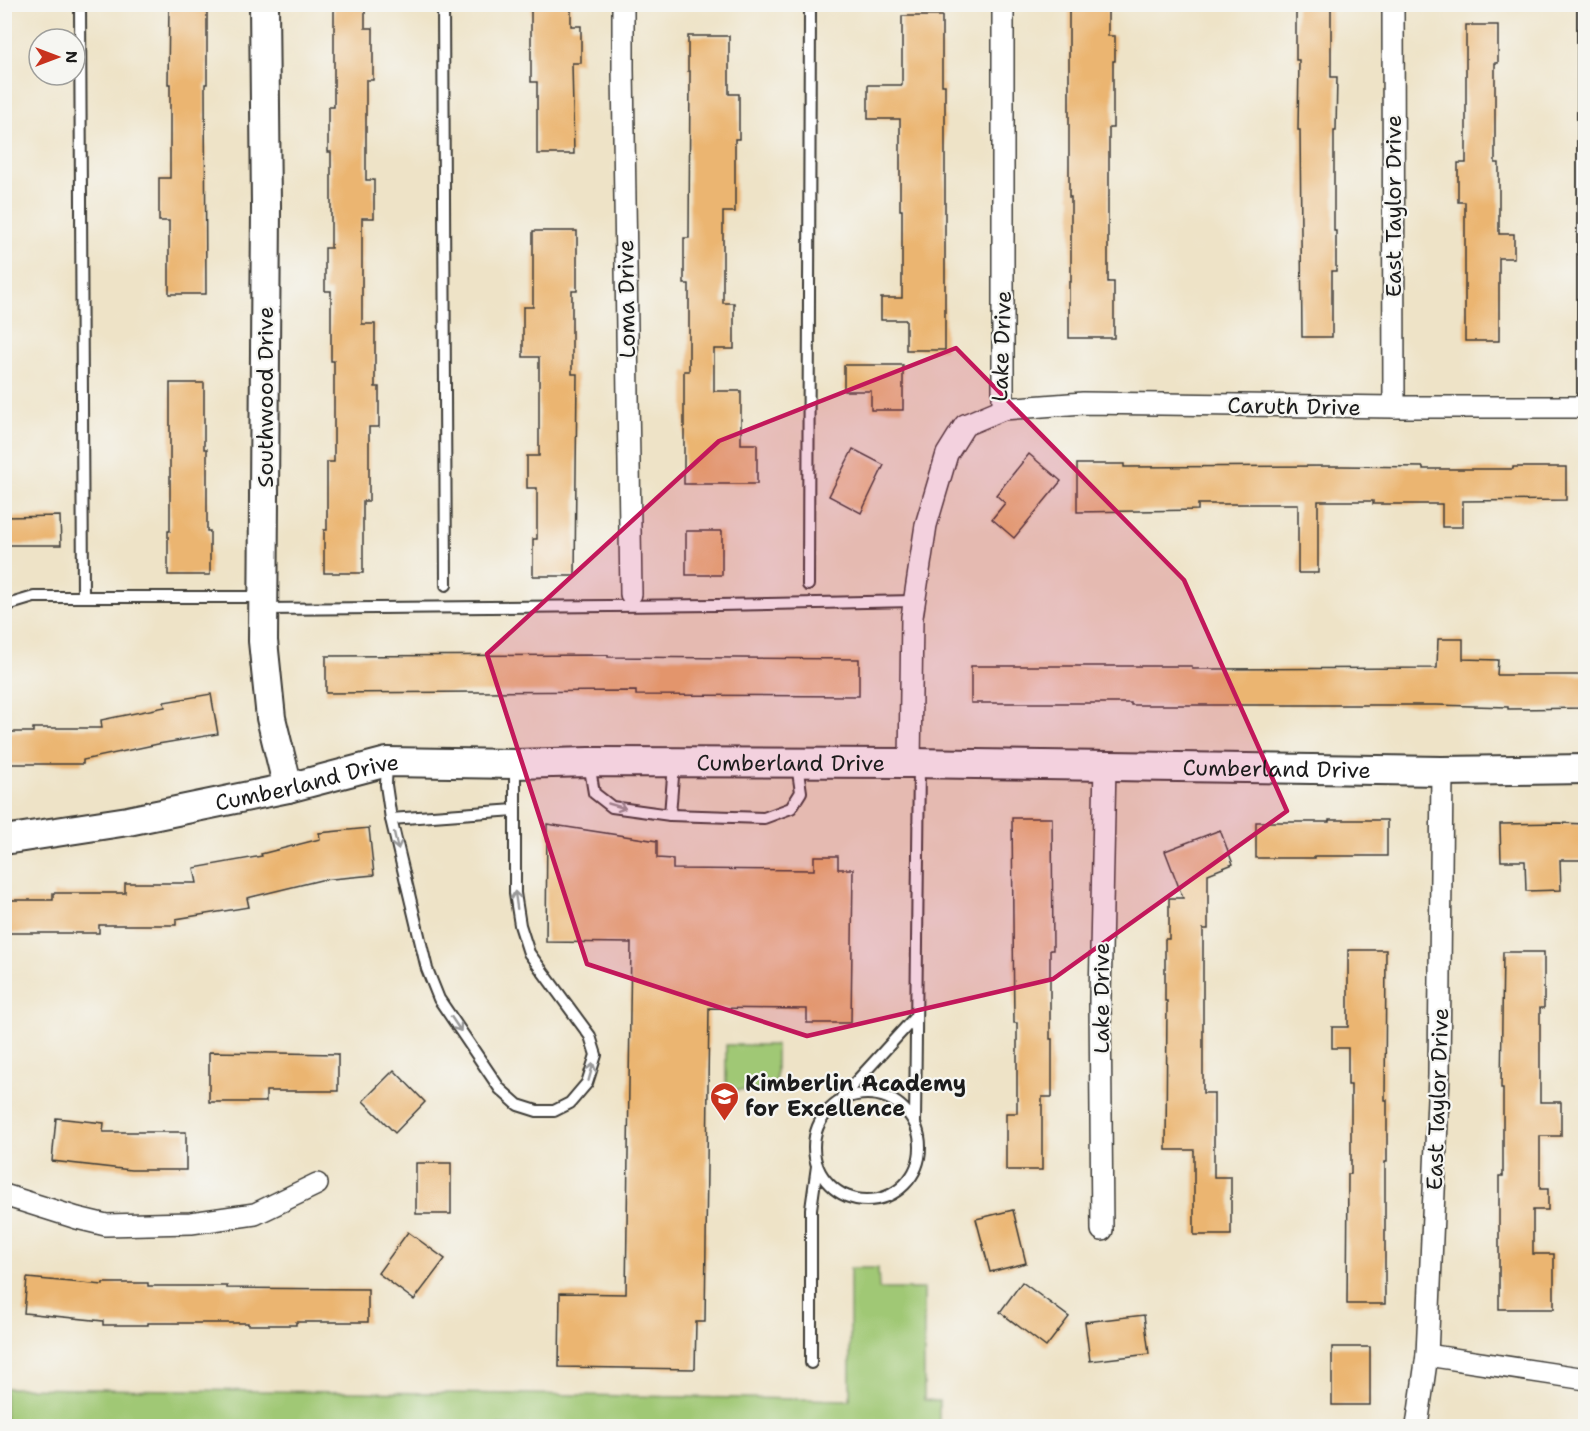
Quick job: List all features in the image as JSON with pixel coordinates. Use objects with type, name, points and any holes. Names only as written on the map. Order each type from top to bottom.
[{"type":"street","name":"Southwood Drive","points":[[264,4],[266,218],[263,641],[271,718],[288,788]]},
{"type":"street","name":"Loma Drive","points":[[623,4],[631,594]]},
{"type":"street","name":"Lake Drive","points":[[915,763],[912,617],[926,525],[947,454],[965,425],[1003,409],[1003,4]]},
{"type":"street","name":"East Taylor Drive","points":[[1393,4],[1394,407]]},
{"type":"street","name":"Caruth Drive","points":[[1003,409],[1083,403],[1584,407]]},
{"type":"street","name":"Cumberland Drive","points":[[4,840],[128,821],[288,788],[387,762],[915,763],[1442,771],[1586,769]]},
{"type":"street","name":"Lake Drive","points":[[1102,1230],[1100,998],[1105,765]]},
{"type":"street","name":"East Taylor Drive","points":[[1417,1426],[1427,1355],[1439,1076],[1442,771]]},
{"type":"street","points":[[4,1195],[106,1225],[191,1223],[255,1214],[317,1184]]},
{"type":"street","points":[[1427,1355],[1586,1379]]},
{"type":"lane","points":[[80,4],[83,597]]},
{"type":"lane","points":[[443,4],[446,585]]},
{"type":"lane","points":[[808,585],[810,4]]},
{"type":"lane","points":[[1583,4],[1584,407]]},
{"type":"lane","points":[[4,606],[33,597],[263,603],[706,605],[915,601]]},
{"type":"lane","points":[[387,762],[386,785],[391,819],[427,969],[439,999],[500,1089],[518,1105],[537,1111],[554,1111],[570,1103],[588,1083],[596,1055],[590,1036],[529,953],[520,925],[514,893],[514,764]]},
{"type":"lane","points":[[589,762],[594,793],[612,807],[670,815],[764,818],[791,808],[801,792],[796,763]]},
{"type":"lane","points":[[670,815],[674,763]]},
{"type":"lane","points":[[915,763],[916,1016],[915,1122],[920,1138],[920,1156],[915,1172],[904,1186],[890,1196],[873,1201],[855,1200],[839,1194],[826,1182],[817,1166],[813,1149],[816,1131],[824,1115],[916,1016]]},
{"type":"lane","points":[[391,819],[514,810]]},
{"type":"lane","points":[[837,1103],[853,1095],[871,1093],[880,1095],[903,1107],[915,1122]]},
{"type":"lane","points":[[812,1363],[811,1209],[817,1166]]},
{"type":"highlighted area","points":[[956,348],[1184,580],[1287,811],[1053,979],[807,1036],[587,964],[487,654],[719,441]]},
{"type":"green space","points":[[726,1045],[776,1045],[776,1090],[726,1090]]},
{"type":"green space","points":[[850,1268],[878,1268],[879,1289],[924,1289],[924,1400],[939,1401],[939,1426],[5,1426],[5,1388],[850,1400]]},
{"type":"building","points":[[169,4],[207,4],[206,294],[169,294],[169,221],[159,221],[159,178],[170,178]]},
{"type":"building","points":[[334,4],[365,4],[365,28],[373,28],[373,80],[366,80],[366,180],[374,180],[374,218],[362,218],[362,324],[375,324],[375,387],[379,387],[379,427],[369,427],[369,501],[363,501],[363,573],[324,573],[324,530],[327,530],[327,462],[334,462],[334,361],[331,361],[331,291],[325,291],[325,248],[331,248],[331,152],[328,152],[328,107],[334,107]]},
{"type":"building","points":[[531,4],[571,4],[571,26],[581,26],[581,63],[572,63],[574,154],[537,154],[537,82],[531,82]]},
{"type":"building","points":[[1069,4],[1108,4],[1108,36],[1115,36],[1113,128],[1109,128],[1108,197],[1108,282],[1114,282],[1114,338],[1069,338],[1071,197],[1069,197]]},
{"type":"building","points":[[1296,7],[1331,7],[1331,77],[1337,77],[1336,131],[1334,131],[1336,271],[1332,271],[1332,337],[1302,337],[1299,60],[1296,60]]},
{"type":"building","points":[[902,16],[942,16],[942,85],[945,85],[945,350],[906,350],[906,320],[881,320],[881,298],[902,298],[900,119],[868,119],[868,85],[902,85]]},
{"type":"building","points":[[1466,25],[1498,25],[1498,63],[1495,63],[1495,163],[1499,163],[1499,234],[1514,234],[1514,258],[1499,258],[1499,341],[1465,341],[1465,202],[1458,202],[1458,163],[1466,163]]},
{"type":"building","points":[[688,36],[729,36],[729,94],[739,94],[739,139],[735,139],[735,212],[723,212],[723,303],[734,303],[734,349],[714,349],[714,391],[741,391],[741,444],[757,444],[757,484],[684,484],[684,371],[689,371],[689,284],[684,284],[684,238],[689,238],[690,71],[688,71]]},
{"type":"building","points":[[533,231],[577,231],[577,291],[572,291],[572,374],[577,374],[575,576],[533,576],[533,539],[537,539],[537,488],[527,488],[527,456],[539,456],[539,357],[523,357],[523,307],[533,307]]},
{"type":"building","points":[[844,365],[903,365],[903,410],[871,410],[871,391],[844,391]]},
{"type":"building","points":[[170,383],[204,383],[204,449],[207,449],[207,531],[210,531],[210,575],[168,575]]},
{"type":"building","points":[[853,449],[884,465],[861,513],[829,496]]},
{"type":"building","points":[[1029,454],[1061,481],[1014,538],[992,519],[1005,503],[996,495]]},
{"type":"building","points":[[1077,464],[1124,464],[1124,467],[1342,466],[1423,467],[1423,469],[1566,467],[1566,500],[1463,501],[1463,527],[1442,527],[1442,504],[1318,501],[1318,573],[1298,573],[1298,504],[1198,504],[1198,510],[1077,512]]},
{"type":"building","points":[[60,516],[61,545],[4,545],[4,517]]},
{"type":"building","points":[[686,531],[722,531],[722,575],[686,575]]},
{"type":"building","points":[[1438,639],[1463,639],[1463,659],[1498,660],[1497,675],[1586,675],[1586,708],[971,703],[971,666],[1192,666],[1192,669],[1437,668]]},
{"type":"building","points":[[608,655],[608,657],[859,659],[859,696],[636,695],[636,691],[326,693],[326,656]]},
{"type":"building","points":[[211,694],[218,734],[83,760],[83,764],[4,764],[4,732],[33,732],[33,728],[102,728],[101,720],[165,707],[164,702]]},
{"type":"building","points":[[1012,818],[1052,818],[1053,950],[1050,950],[1050,1039],[1052,1039],[1052,1097],[1042,1097],[1042,1170],[1006,1170],[1006,1113],[1017,1113]]},
{"type":"building","points":[[1329,820],[1387,820],[1387,856],[1256,858],[1256,822],[1329,822]]},
{"type":"building","points":[[547,824],[657,841],[657,858],[673,859],[673,869],[814,870],[814,856],[838,856],[838,869],[853,869],[851,1023],[807,1023],[807,1009],[709,1008],[705,1322],[696,1322],[695,1369],[559,1367],[560,1293],[626,1294],[631,943],[546,942]]},
{"type":"building","points":[[1500,824],[1586,824],[1586,860],[1560,860],[1561,890],[1526,891],[1525,861],[1501,861]]},
{"type":"building","points":[[369,828],[374,875],[321,880],[247,898],[249,907],[176,919],[176,925],[99,925],[99,933],[4,933],[4,900],[53,900],[53,893],[125,893],[125,883],[197,883],[194,868],[262,856],[261,854],[320,839],[319,833]]},
{"type":"building","points":[[1220,830],[1233,864],[1208,874],[1208,929],[1203,929],[1203,1093],[1214,1093],[1214,1177],[1231,1177],[1231,1235],[1194,1235],[1194,1150],[1166,1150],[1165,939],[1169,939],[1169,898],[1183,898],[1165,851]]},
{"type":"building","points":[[1348,950],[1386,950],[1385,1304],[1347,1304],[1351,1085],[1348,1085],[1348,1048],[1332,1048],[1332,1027],[1348,1027]]},
{"type":"building","points":[[1503,952],[1544,952],[1544,1008],[1540,1008],[1540,1102],[1561,1102],[1561,1136],[1540,1136],[1540,1189],[1548,1189],[1548,1210],[1533,1210],[1533,1254],[1554,1254],[1554,1309],[1499,1309],[1499,1176],[1503,1176],[1503,1088],[1501,1088]]},
{"type":"building","points":[[209,1052],[338,1054],[338,1091],[266,1091],[266,1102],[209,1102]]},
{"type":"building","points":[[394,1070],[425,1102],[395,1133],[363,1101]]},
{"type":"building","points":[[56,1118],[104,1123],[103,1132],[186,1132],[186,1170],[131,1170],[52,1161]]},
{"type":"building","points":[[416,1163],[451,1163],[451,1214],[416,1214]]},
{"type":"building","points":[[1013,1210],[1026,1263],[990,1272],[976,1219]]},
{"type":"building","points":[[408,1232],[445,1259],[414,1300],[378,1273]]},
{"type":"building","points":[[27,1278],[103,1285],[103,1283],[148,1283],[148,1286],[368,1289],[368,1322],[296,1322],[296,1325],[148,1323],[148,1325],[103,1325],[103,1321],[24,1313]]},
{"type":"building","points":[[1022,1282],[1069,1317],[1046,1347],[1000,1312]]},
{"type":"building","points":[[1144,1315],[1149,1354],[1090,1361],[1085,1322]]},
{"type":"building","points":[[1332,1347],[1370,1347],[1370,1405],[1332,1405]]},
{"type":"place","name":"Kimberlin Academy for Excellence","points":[[724,1122]]}]
